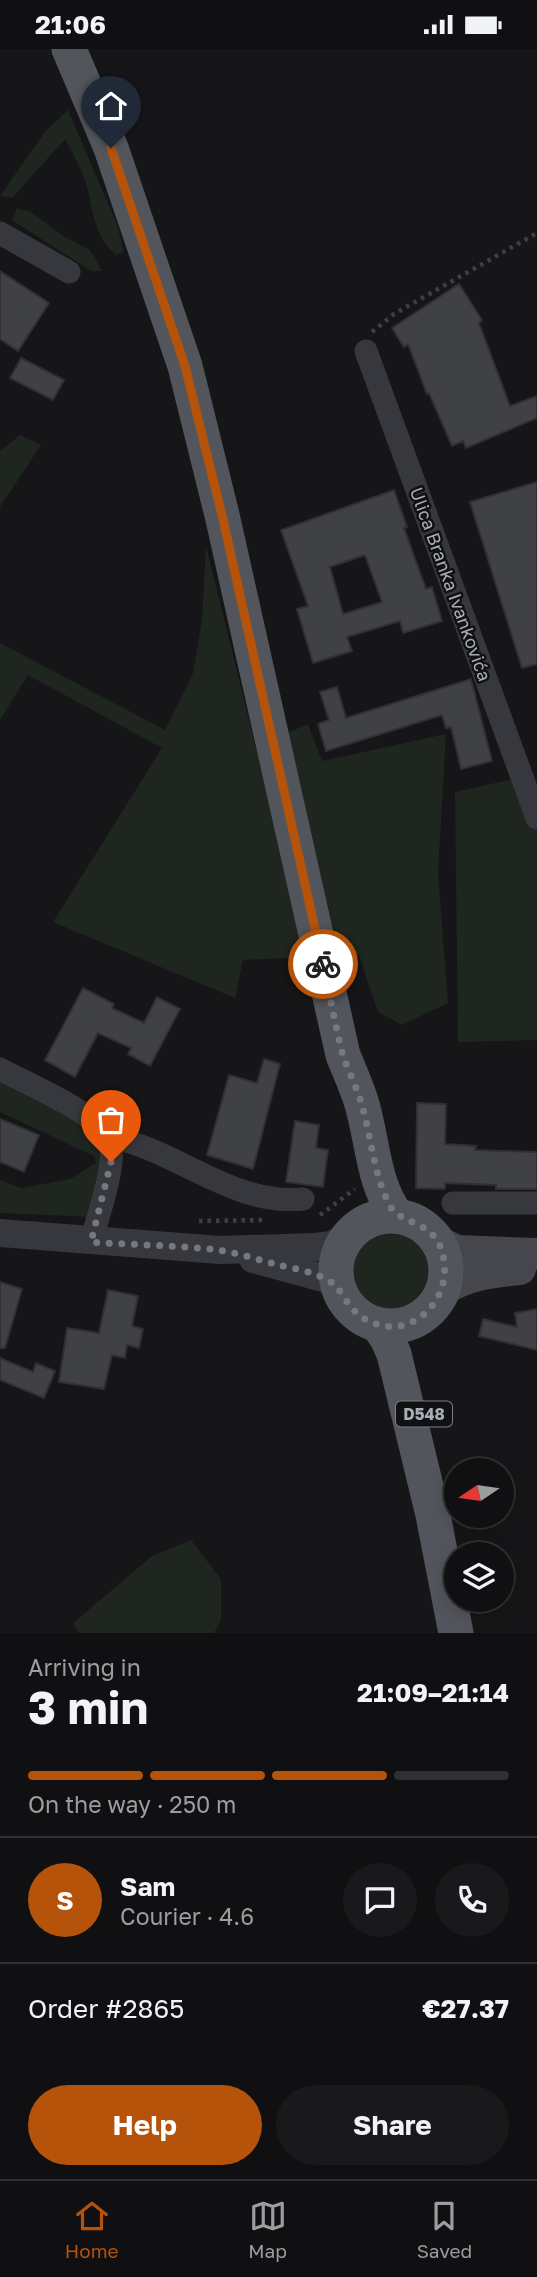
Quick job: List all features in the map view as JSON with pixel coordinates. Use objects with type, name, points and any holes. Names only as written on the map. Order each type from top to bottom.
[{"type":"main road","points":[[69,49],[111,148],[185,366],[222,515],[343,1055],[361,1101],[380,1182],[397,1216]]},
{"type":"main road","points":[[338,1288],[335,1271],[338,1253],[361,1214],[359,1186],[346,1122],[343,1055]]},
{"type":"main road","points":[[350,1234],[366,1220],[397,1216],[414,1220],[427,1229],[438,1242],[457,1251],[537,1254]]},
{"type":"main road","name":"D548","points":[[433,1515],[430,1464],[416,1354],[417,1333],[433,1303],[445,1266],[438,1242]]},
{"type":"main road","points":[[378,1325],[410,1323],[458,1280],[479,1274],[537,1267]]},
{"type":"main road","name":"D548","points":[[338,1288],[354,1311],[378,1325],[394,1354],[433,1515],[456,1633]]},
{"type":"street","points":[[0,233],[69,272]]},
{"type":"street","name":"Ulica Branka Ivankovića","points":[[366,351],[537,818]]},
{"type":"street","points":[[0,1069],[94,1120],[109,1137],[111,1162],[91,1242]]},
{"type":"street","points":[[109,1137],[135,1142],[239,1192],[280,1201],[303,1199]]},
{"type":"street","points":[[453,1203],[537,1203]]},
{"type":"street","points":[[0,1233],[220,1250],[316,1247],[331,1245],[350,1234]]},
{"type":"street","points":[[220,1250],[327,1279],[338,1288]]},
{"type":"path","points":[[366,351],[366,337],[394,314],[537,233]]},
{"type":"shaded area","points":[[68,110],[118,227],[123,252],[116,255],[98,230],[85,180],[65,139],[12,198],[0,196],[45,132]]},
{"type":"shaded area","points":[[17,208],[31,212],[65,237],[90,250],[102,271],[91,271],[12,220]]},
{"type":"shaded area","points":[[20,435],[41,445],[0,507],[0,451]]},
{"type":"shaded area","points":[[206,546],[268,797],[272,740],[308,724],[322,761],[446,734],[438,873],[448,1003],[402,1025],[378,1012],[359,955],[243,960],[235,998],[53,922],[162,748],[28,675],[0,720],[0,643],[165,730],[193,673],[202,619]]},
{"type":"shaded area","points":[[522,777],[537,817],[537,1040],[458,1042],[455,792]]},
{"type":"shaded area","points":[[0,1079],[65,1109],[106,1143],[91,1217],[0,1213],[0,1180],[21,1188],[70,1179],[96,1163],[94,1156],[0,1112]]},
{"type":"shaded area","points":[[390,1233],[405,1236],[422,1250],[429,1272],[426,1287],[412,1304],[390,1311],[375,1308],[358,1294],[351,1272],[354,1257],[368,1240]]},
{"type":"shaded area","points":[[191,1540],[221,1579],[221,1621],[214,1633],[79,1633],[73,1623],[152,1556]]},
{"type":"building","points":[[0,271],[49,303],[18,351],[0,339]]},
{"type":"building","points":[[459,284],[482,320],[479,323],[510,406],[537,396],[537,418],[466,448],[463,441],[452,446],[429,393],[427,394],[408,344],[404,347],[392,328]]},
{"type":"building","points":[[21,358],[64,380],[53,400],[10,378]]},
{"type":"building","points":[[537,482],[537,664],[522,668],[470,502]]},
{"type":"building","points":[[394,490],[407,527],[404,528],[426,589],[432,587],[442,621],[403,633],[400,621],[347,637],[352,651],[313,663],[297,609],[308,606],[281,530]],"holes":[[[365,555],[382,602],[343,614],[330,567]]]},
{"type":"building","points":[[471,679],[492,761],[461,769],[451,727],[446,728],[442,715],[326,751],[318,724],[329,720],[320,692],[337,687],[346,718]]},
{"type":"building","points":[[83,988],[114,1004],[112,1008],[144,1023],[157,997],[180,1009],[150,1066],[128,1054],[131,1048],[98,1033],[75,1077],[45,1060]]},
{"type":"building","points":[[264,1059],[280,1064],[253,1169],[207,1155],[229,1075],[257,1083]]},
{"type":"building","points":[[417,1103],[446,1104],[445,1144],[476,1146],[475,1150],[537,1152],[537,1189],[496,1189],[496,1185],[445,1183],[445,1189],[416,1188]]},
{"type":"building","points":[[0,1119],[39,1135],[24,1172],[0,1162]]},
{"type":"building","points":[[295,1121],[319,1125],[316,1148],[328,1150],[323,1187],[286,1182]]},
{"type":"building","points":[[0,1282],[22,1289],[5,1348],[0,1348]]},
{"type":"building","points":[[108,1290],[138,1296],[132,1326],[143,1329],[139,1348],[127,1345],[125,1358],[112,1355],[104,1389],[59,1382],[67,1328],[99,1333]]},
{"type":"building","points":[[537,1309],[537,1350],[479,1336],[483,1319],[517,1327],[515,1313]]},
{"type":"building","points":[[0,1358],[33,1372],[36,1363],[55,1371],[44,1398],[0,1380]]},
{"type":"way so far","points":[[111,1162],[91,1242],[220,1250],[327,1279],[338,1288],[347,1304],[361,1317],[378,1325],[410,1323],[424,1315],[442,1291],[446,1275],[444,1258],[438,1242],[427,1229],[414,1220],[397,1216],[380,1182],[361,1101],[343,1055],[323,964]]},
{"type":"route","points":[[111,148],[185,366],[222,515],[323,964]]}]
